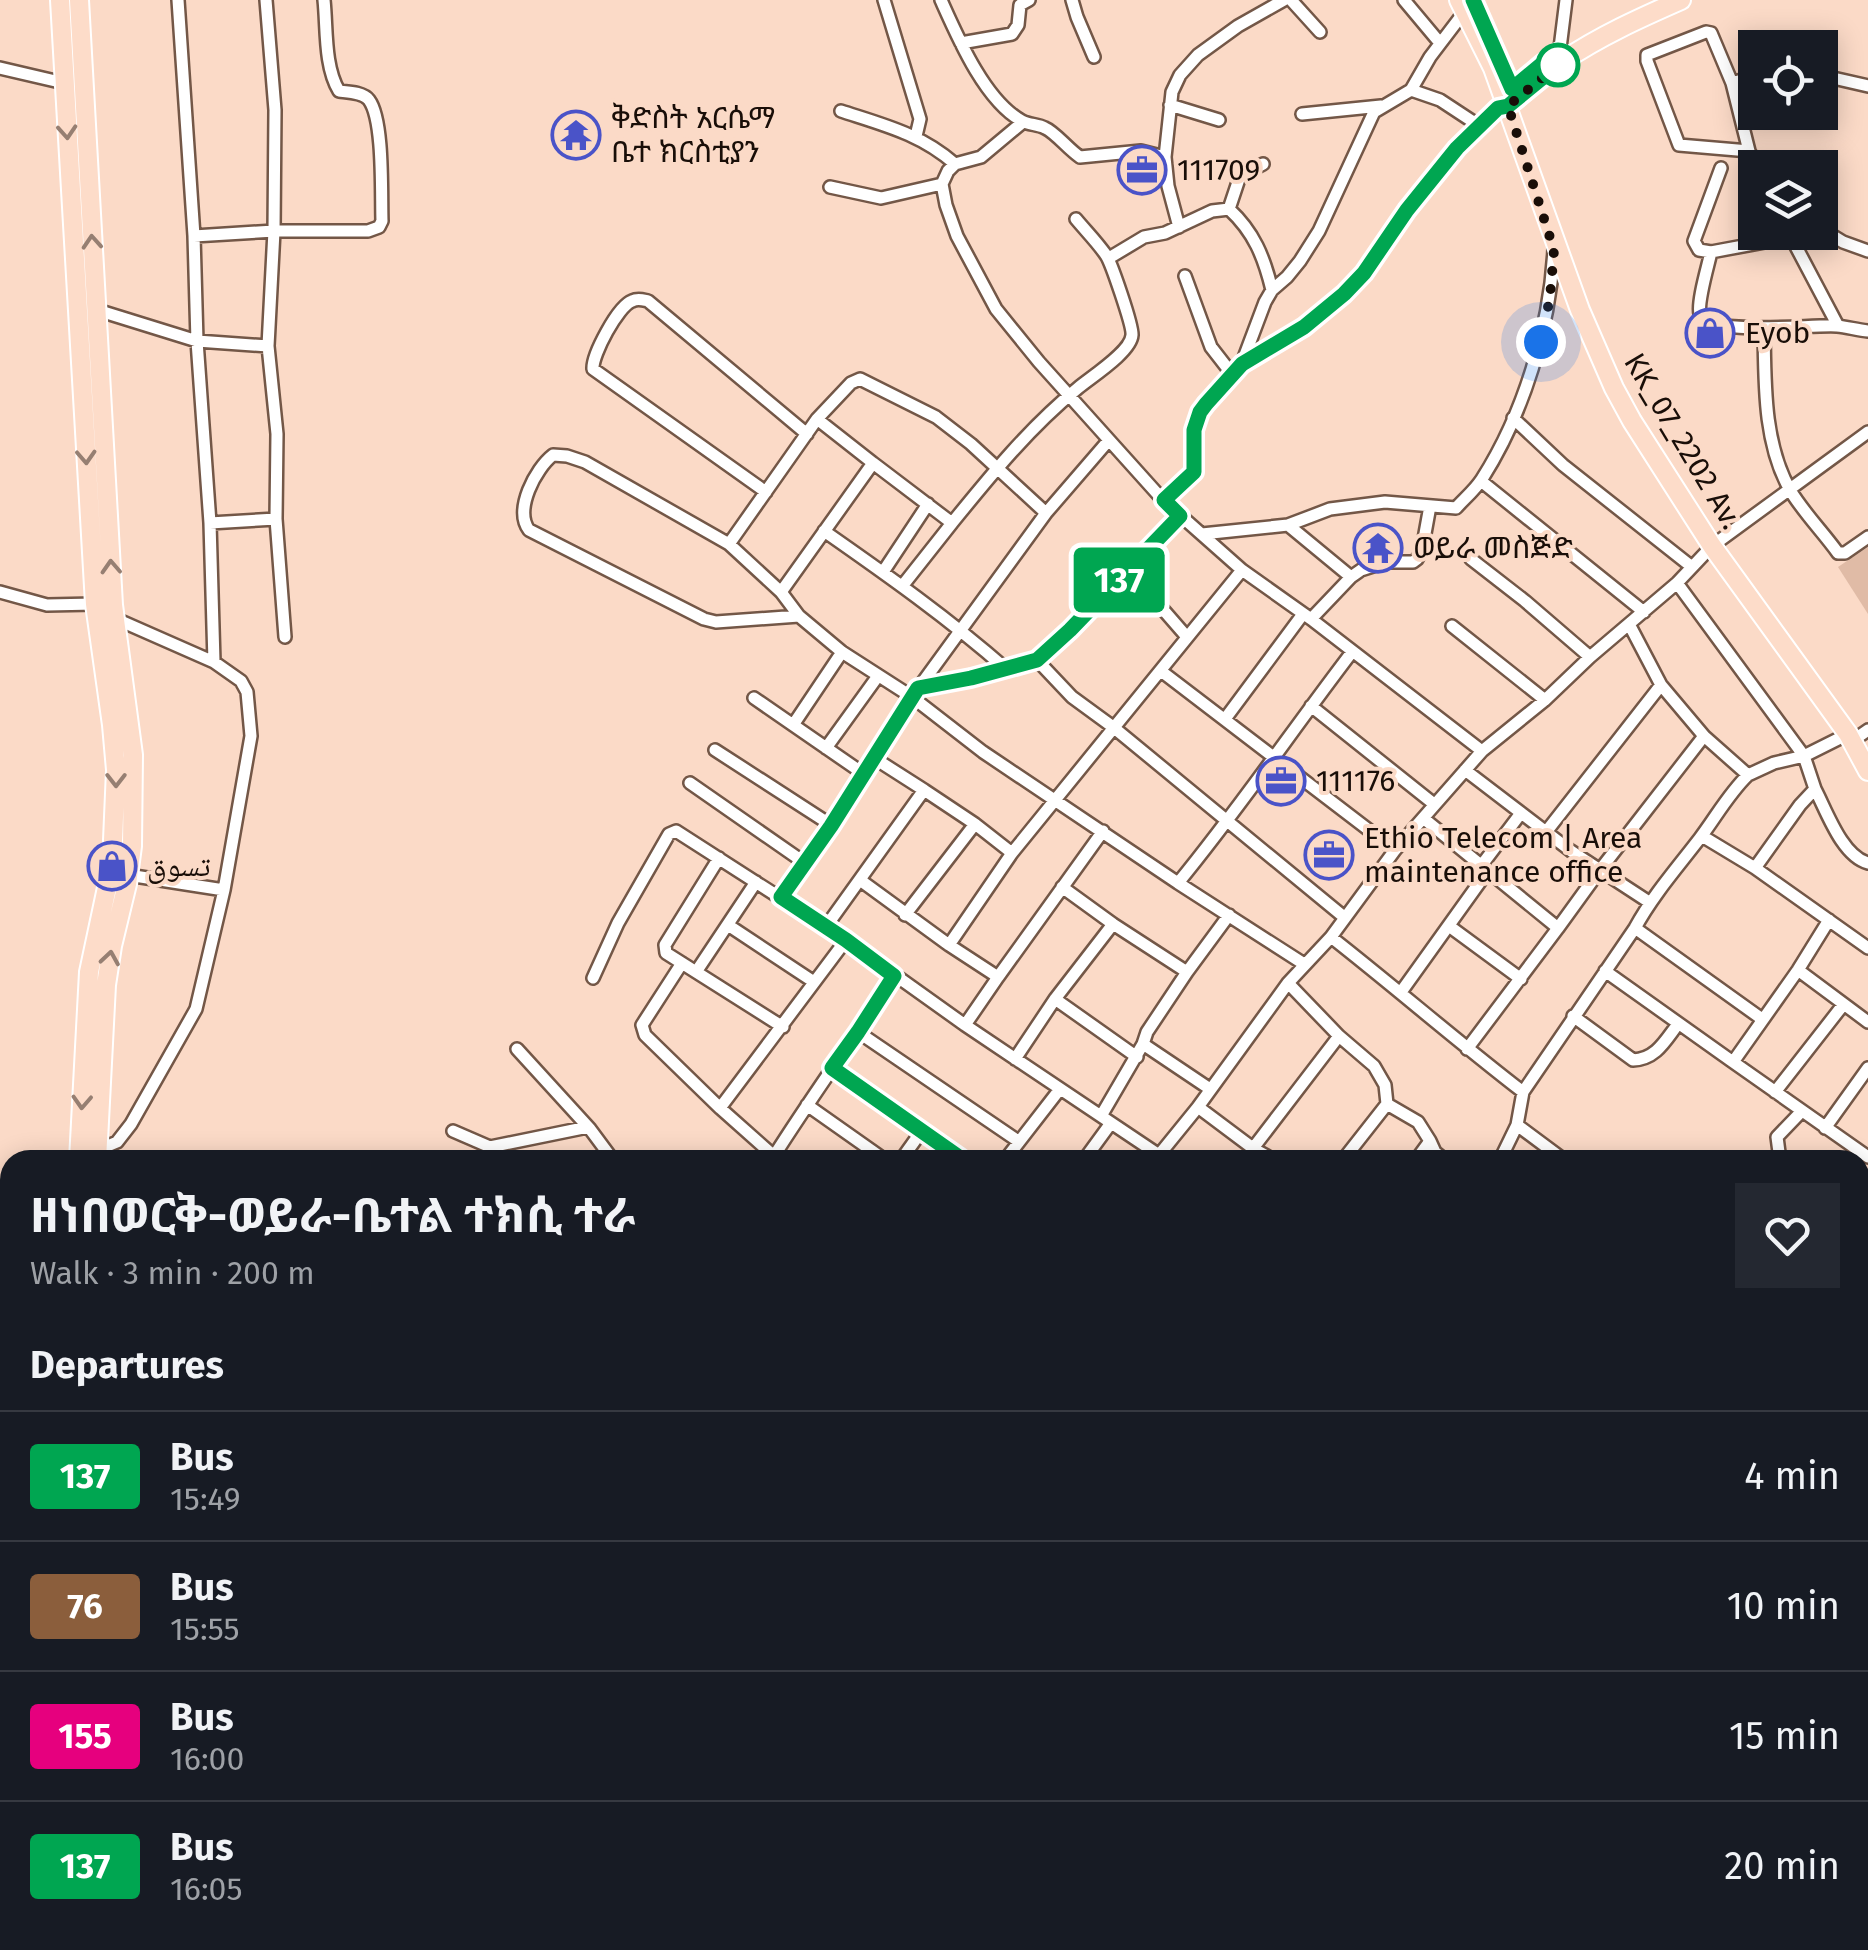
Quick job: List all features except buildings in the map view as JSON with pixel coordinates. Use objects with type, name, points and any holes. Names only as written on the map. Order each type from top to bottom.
[{"type":"main road","points":[[60,0],[95,604],[116,770],[112,864],[89,972],[80,1150]]},
{"type":"main road","points":[[79,0],[114,618],[134,755],[134,820],[128,875],[106,985],[98,1150]]},
{"type":"main road","points":[[1508,100],[1561,57],[1654,0]]},
{"type":"main road","points":[[1561,57],[1681,0]]},
{"type":"main road","points":[[1466,4],[1626,395],[1715,544],[1857,734],[1868,762]]},
{"type":"main road","name":"KK_07_2202 Av.","points":[[1508,100],[1580,310],[1614,388],[1715,544]]},
{"type":"main road","points":[[1857,734],[1868,771]]},
{"type":"street","points":[[178,0],[210,524],[214,662]]},
{"type":"street","points":[[266,0],[275,110],[268,346],[278,454],[276,519],[285,637]]},
{"type":"street","points":[[194,236],[274,230],[368,231],[379,227],[382,221],[378,128],[365,95],[339,91],[334,83],[324,0]]},
{"type":"street","points":[[884,0],[920,119],[916,136]]},
{"type":"street","points":[[941,0],[983,82],[1023,122],[1047,128],[1080,158],[1142,151],[1164,158]]},
{"type":"street","points":[[961,43],[1012,34],[1018,25],[1020,4],[1029,0]]},
{"type":"street","points":[[1072,0],[1094,58]]},
{"type":"street","points":[[1179,228],[1164,158],[1172,92],[1180,75],[1198,55],[1238,26],[1287,0],[1320,32]]},
{"type":"street","points":[[1404,0],[1440,43]]},
{"type":"street","points":[[1561,57],[1566,0]]},
{"type":"street","points":[[1164,500],[1194,472],[1196,421],[1237,368],[1272,290],[1287,278],[1319,230],[1374,112],[1411,90],[1466,4]]},
{"type":"street","points":[[1738,150],[1679,145],[1648,55],[1711,33],[1732,83],[1749,150]]},
{"type":"street","points":[[0,68],[64,83]]},
{"type":"street","points":[[1838,80],[1868,86]]},
{"type":"street","points":[[1732,83],[1738,81]]},
{"type":"street","points":[[1411,90],[1440,100],[1481,127]]},
{"type":"street","points":[[1237,368],[1304,327],[1344,294],[1457,148],[1508,100]]},
{"type":"street","points":[[1170,105],[1219,120]]},
{"type":"street","points":[[1302,114],[1381,106]]},
{"type":"street","points":[[841,112],[916,136],[955,164]]},
{"type":"street","points":[[1023,122],[981,156],[955,164],[942,184],[957,236],[996,309],[1039,362],[1180,516],[1242,570],[1482,751]]},
{"type":"street","points":[[1229,209],[1240,176],[1263,164]]},
{"type":"street","points":[[1721,168],[1694,241],[1698,250],[1710,252],[1738,246]]},
{"type":"street","points":[[1202,534],[1288,525],[1330,508],[1386,502],[1456,508],[1481,481],[1514,418],[1541,342],[1554,250],[1534,183]]},
{"type":"street","points":[[830,186],[881,198],[942,184]]},
{"type":"street","points":[[1109,258],[1144,237],[1179,228],[1212,211],[1229,209],[1257,242],[1272,290]]},
{"type":"street","points":[[903,585],[1028,433],[1131,340],[1129,319],[1109,258],[1076,219]]},
{"type":"street","points":[[1838,239],[1868,251]]},
{"type":"street","points":[[1801,250],[1838,326]]},
{"type":"street","points":[[1710,252],[1700,308],[1710,324],[1764,328],[1838,326],[1868,331]]},
{"type":"street","points":[[1185,276],[1211,346],[1237,368]]},
{"type":"street","points":[[766,492],[593,369],[592,359],[622,308],[638,299],[648,301],[807,434]]},
{"type":"street","points":[[96,310],[197,341],[268,346]]},
{"type":"street","points":[[1764,328],[1768,420],[1790,490],[1838,552],[1846,553],[1868,537]]},
{"type":"street","points":[[729,544],[817,419],[851,383],[863,379],[936,417],[1046,513]]},
{"type":"street","points":[[1514,418],[1563,465],[1692,567]]},
{"type":"street","points":[[817,419],[952,523]]},
{"type":"street","points":[[1166,1150],[1288,982],[1331,937],[1396,850],[1482,751],[1677,583],[1715,544],[1868,432]]},
{"type":"street","points":[[781,897],[915,693],[1046,513],[1109,440]]},
{"type":"street","points":[[799,616],[716,622],[704,619],[529,530],[524,526],[522,509],[540,466],[553,455],[585,462],[729,544],[781,592],[799,616],[842,652],[878,676],[915,693],[983,752],[1304,964]]},
{"type":"street","points":[[781,592],[874,463]]},
{"type":"street","points":[[1481,481],[1644,612]]},
{"type":"street","points":[[883,572],[928,504]]},
{"type":"street","points":[[1225,719],[1307,617],[1351,577],[1386,562],[1417,559],[1430,506]]},
{"type":"street","points":[[915,693],[1037,660],[1180,516]]},
{"type":"street","points":[[210,524],[276,519]]},
{"type":"street","points":[[1288,525],[1351,577]]},
{"type":"street","points":[[824,531],[903,585],[1006,669]]},
{"type":"street","points":[[1471,559],[1590,657]]},
{"type":"street","points":[[949,945],[1012,853],[1242,570]]},
{"type":"street","points":[[1126,573],[1187,637]]},
{"type":"street","points":[[1677,583],[1804,756],[1815,789],[1847,850],[1856,860],[1868,863]]},
{"type":"street","points":[[0,592],[47,604],[95,604]]},
{"type":"street","points":[[105,1150],[131,1124],[196,1009],[224,890],[251,736],[247,692],[241,680],[214,662],[114,618]]},
{"type":"street","points":[[1629,624],[1661,685],[1704,736],[1748,775]]},
{"type":"street","points":[[1452,626],[1545,700]]},
{"type":"street","points":[[793,725],[842,652]]},
{"type":"street","points":[[1178,883],[1228,822],[1352,652]]},
{"type":"street","points":[[1037,660],[1072,696],[1344,917]]},
{"type":"street","points":[[1160,671],[1396,850]]},
{"type":"street","points":[[826,748],[878,676]]},
{"type":"street","points":[[1546,832],[1661,685]]},
{"type":"street","points":[[754,698],[864,774]]},
{"type":"street","points":[[1310,706],[1434,804]]},
{"type":"street","points":[[1505,1150],[1517,1125],[1523,1092],[1649,902],[1738,784],[1748,775],[1774,764],[1857,734]]},
{"type":"street","points":[[1467,1049],[1704,736]]},
{"type":"street","points":[[716,750],[831,826]]},
{"type":"street","points":[[874,758],[1012,853]]},
{"type":"street","points":[[1465,770],[1546,832],[1649,902]]},
{"type":"street","points":[[690,783],[804,863]]},
{"type":"street","points":[[1755,868],[1815,789]]},
{"type":"street","points":[[825,928],[924,790]]},
{"type":"street","points":[[1401,992],[1450,926],[1521,813]]},
{"type":"street","points":[[1423,818],[1558,928]]},
{"type":"street","points":[[905,915],[974,824]]},
{"type":"street","points":[[593,978],[618,923],[668,834],[676,831],[846,940],[1149,1150]]},
{"type":"street","points":[[965,1026],[1103,832]]},
{"type":"street","points":[[1702,836],[1755,868],[1868,948]]},
{"type":"street","points":[[719,858],[665,945],[666,953],[783,1026]]},
{"type":"street","points":[[128,875],[224,890]]},
{"type":"street","points":[[860,880],[998,977]]},
{"type":"street","points":[[696,972],[756,882]]},
{"type":"street","points":[[1062,887],[1188,972]]},
{"type":"street","points":[[1090,1150],[1147,1032],[1229,915]]},
{"type":"street","points":[[1733,1062],[1829,920]]},
{"type":"street","points":[[728,924],[814,982]]},
{"type":"street","points":[[1015,1059],[1113,924]]},
{"type":"street","points":[[1450,926],[1521,980]]},
{"type":"street","points":[[1635,928],[1762,1019]]},
{"type":"street","points":[[1331,937],[1523,1092]]},
{"type":"street","points":[[720,1108],[846,940]]},
{"type":"street","points":[[682,963],[642,1025],[644,1035],[765,1150]]},
{"type":"street","points":[[1798,970],[1868,1022]]},
{"type":"street","points":[[1605,971],[1858,1150]]},
{"type":"street","points":[[779,1150],[894,976]]},
{"type":"street","points":[[1288,982],[1374,1066],[1385,1085],[1387,1104],[1351,1150]]},
{"type":"street","points":[[1055,999],[1137,1057]]},
{"type":"street","points":[[1775,1092],[1843,1005]]},
{"type":"street","points":[[1573,1016],[1634,1060],[1654,1054],[1678,1024]]},
{"type":"street","points":[[858,1032],[1018,1142]]},
{"type":"street","points":[[1254,1148],[1340,1036]]},
{"type":"street","points":[[1143,1044],[1210,1088]]},
{"type":"street","points":[[517,1049],[606,1150]]},
{"type":"street","points":[[832,1068],[948,1150]]},
{"type":"street","points":[[1826,1128],[1868,1068]]},
{"type":"street","points":[[1012,1150],[1060,1088]]},
{"type":"street","points":[[807,1104],[871,1150]]},
{"type":"street","points":[[1387,1104],[1418,1122],[1433,1150]]},
{"type":"street","points":[[1198,1106],[1257,1150]]},
{"type":"street","points":[[1779,1150],[1778,1137],[1801,1112]]},
{"type":"street","points":[[1517,1125],[1551,1150]]},
{"type":"street","points":[[490,1147],[588,1127]]},
{"type":"street","points":[[453,1131],[493,1150]]},
{"type":"street","points":[[908,1150],[921,1132]]},
{"type":"street","points":[[1423,1150],[1430,1141]]},
{"type":"shaded area","points":[[1868,547],[1868,614],[1838,567]]},
{"type":"bus line","name":"137","points":[[948,1150],[832,1068],[894,976],[781,897],[918,688],[1037,660],[1070,630],[1180,516],[1164,500],[1196,468],[1194,430],[1206,404],[1242,364],[1304,327],[1344,294],[1457,148],[1498,108],[1508,106],[1563,61],[1559,52],[1512,89],[1473,0]]},
{"type":"place","name":"ቅድስት አርሴማ ቤተ ክርስቲያን","points":[[576,135]]},
{"type":"place","name":"111709","points":[[1142,170]]},
{"type":"place","name":"Eyob","points":[[1710,333]]},
{"type":"place","name":"ወይራ መስጅድ","points":[[1378,548]]},
{"type":"place","name":"111176","points":[[1281,781]]},
{"type":"place","name":"Ethio Telecom | Area maintenance office","points":[[1329,855]]},
{"type":"place","name":"تسوق","points":[[112,866]]},
{"type":"route","points":[[1541,342],[1554,250],[1508,106],[1558,65]]}]
